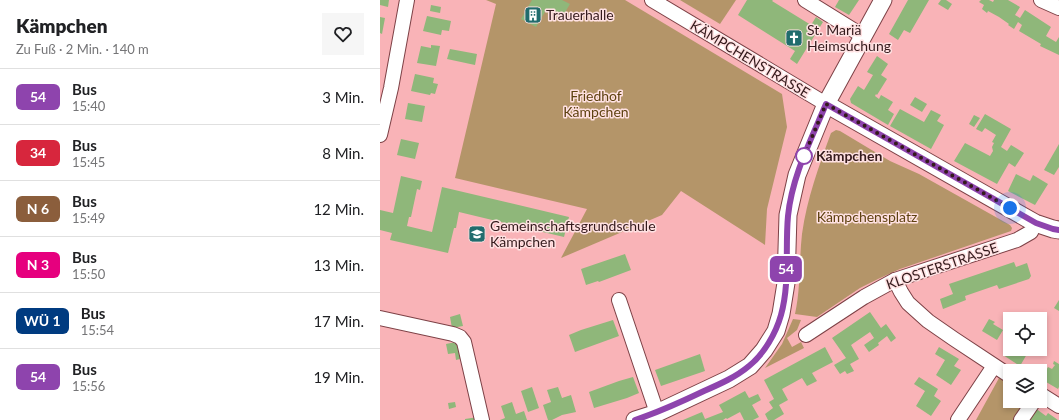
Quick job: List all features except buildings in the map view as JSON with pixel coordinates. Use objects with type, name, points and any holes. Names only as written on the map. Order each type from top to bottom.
[{"type":"main road","points":[[634,420],[657,413],[729,379],[750,366],[764,350],[776,331],[781,314],[786,283],[788,215],[797,174],[826,104],[883,0]]},
{"type":"main road","name":"KÄMPCHENSTRASSE","points":[[826,104],[1036,223],[1059,230]]},
{"type":"street","points":[[380,135],[391,88],[408,0]]},
{"type":"street","name":"KÄMPCHENSTRASSE","points":[[652,0],[826,104]]},
{"type":"street","points":[[805,0],[864,36]]},
{"type":"street","points":[[1041,0],[1059,8]]},
{"type":"street","name":"KLOSTERSTRASSE","points":[[806,335],[864,298],[896,280],[1017,240],[1031,232],[1036,223]]},
{"type":"street","points":[[896,280],[908,303],[941,330],[1003,372]]},
{"type":"street","points":[[619,300],[657,413]]},
{"type":"street","points":[[380,318],[454,334],[460,337],[464,342],[482,420]]},
{"type":"street","points":[[958,420],[994,366]]},
{"type":"street","points":[[1047,398],[1059,406]]},
{"type":"street","points":[[1021,420],[1029,408]]},
{"type":"green space","name":"Friedhof Kämpchen","points":[[486,0],[625,0],[782,94],[787,127],[767,209],[765,245],[681,191],[662,215],[561,258],[587,209],[455,178],[496,4]]},
{"type":"green space","points":[[680,0],[736,0],[720,24]]},
{"type":"green space","name":"Kämpchensplatz","points":[[836,130],[890,161],[919,174],[1010,225],[1012,228],[1011,231],[900,269],[860,288],[817,317],[795,314],[804,221],[810,195],[831,133]]},
{"type":"green space","points":[[793,319],[801,320],[797,330],[787,338],[792,347],[801,342],[804,348],[765,368],[782,344]]},
{"type":"green space","points":[[999,378],[1003,381],[1003,408],[1025,408],[1017,420],[976,420]]},
{"type":"bus line","name":"54","points":[[635,420],[657,413],[680,403],[729,379],[750,366],[764,350],[776,331],[781,314],[786,283],[788,215],[797,174],[826,104],[1036,223],[1059,230]]},
{"type":"place","name":"Trauerhalle","points":[[533,15]]},
{"type":"place","name":"St. Mariä Heimsuchung","points":[[794,38]]},
{"type":"place","name":"Kämpchen","points":[[804,156]]},
{"type":"place","name":"Gemeinschaftsgrundschule Kämpchen","points":[[477,234]]},
{"type":"route","points":[[804,156],[826,104],[1010,208]]}]
